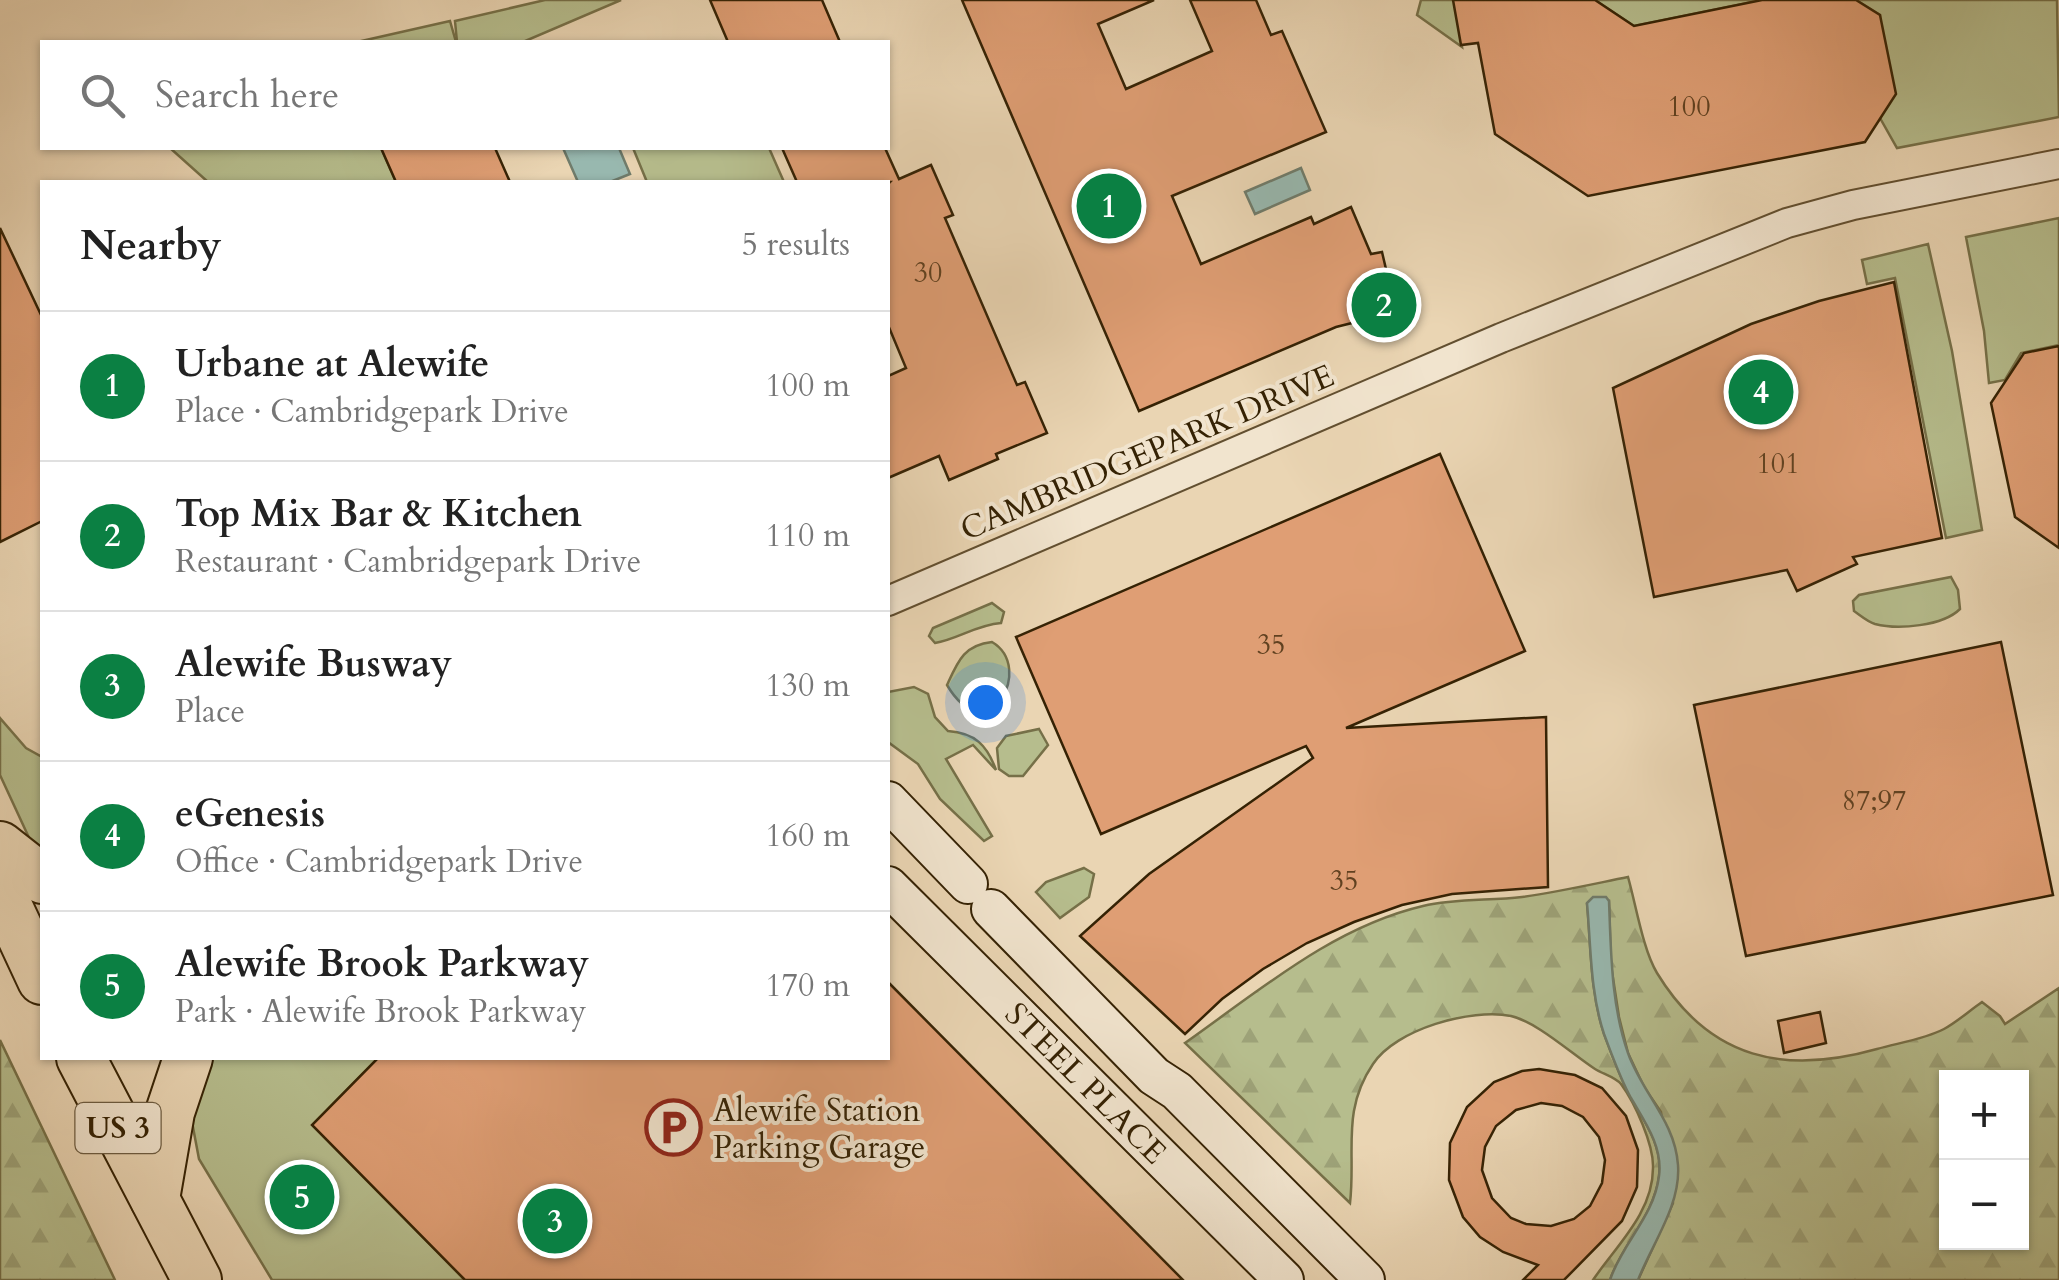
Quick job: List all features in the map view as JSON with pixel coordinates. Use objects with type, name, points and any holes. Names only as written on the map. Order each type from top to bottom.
[{"type":"highway","points":[[0,846],[40,877]]},
{"type":"highway","points":[[0,890],[40,976]]},
{"type":"highway","name":"US 3","points":[[82,1060],[197,1280]]},
{"type":"highway","points":[[155,1199],[170,1112],[187,1060]]},
{"type":"main road","name":"STEEL PLACE","points":[[890,803],[1126,1048],[1154,1076],[1177,1091],[1365,1280]]},
{"type":"main road","name":"STEEL PLACE","points":[[890,888],[1284,1280]]},
{"type":"street","name":"CAMBRIDGEPARK DRIVE","points":[[890,600],[1501,338],[1772,229],[1853,205],[2059,164]]},
{"type":"green space","points":[[545,0],[621,0],[528,40],[457,40],[455,21]]},
{"type":"green space","points":[[1421,0],[1454,0],[1462,47],[1417,15]]},
{"type":"green space","points":[[1595,0],[1762,0],[1634,26]]},
{"type":"green space","points":[[1856,0],[2057,0],[2059,117],[1897,148],[1880,118],[1880,15]]},
{"type":"green space","points":[[450,21],[455,40],[366,40]]},
{"type":"green space","points":[[172,150],[382,150],[395,180],[206,180]]},
{"type":"green space","points":[[634,150],[770,150],[783,180],[646,180]]},
{"type":"green space","points":[[2059,218],[2059,345],[2021,353],[2005,380],[1989,383],[1984,331],[1966,237]]},
{"type":"green space","points":[[1928,244],[1952,351],[1982,530],[1946,538],[1895,278],[1867,284],[1862,260]]},
{"type":"green space","points":[[1951,577],[1958,590],[1960,609],[1943,619],[1920,625],[1885,626],[1854,611],[1853,601],[1859,595]]},
{"type":"green space","points":[[992,603],[1004,612],[1001,623],[935,643],[929,636],[933,628]]},
{"type":"green space","points":[[992,642],[1004,654],[1009,669],[1008,685],[1001,699],[990,708],[977,711],[962,704],[947,685],[968,651]]},
{"type":"green space","points":[[914,687],[928,694],[935,717],[948,731],[973,738],[984,747],[996,770],[973,745],[946,759],[992,836],[984,841],[940,799],[918,764],[890,743],[890,692]]},
{"type":"green space","points":[[0,718],[26,748],[40,756],[40,852],[31,842],[0,775]]},
{"type":"green space","points":[[1039,729],[1048,745],[1023,776],[1009,776],[999,769],[997,748],[1006,736]]},
{"type":"green space","points":[[1084,868],[1094,874],[1089,897],[1060,918],[1036,892],[1046,882]]},
{"type":"green space","points":[[1628,877],[1652,963],[1678,1002],[1726,1042],[1781,1059],[1843,1057],[1911,1040],[1954,1023],[1982,1002],[2005,1024],[2059,988],[2059,1280],[1638,1280],[1673,1203],[1661,1112],[1628,1053],[1619,1017],[1611,965],[1609,901],[1587,904],[1596,1002],[1613,1058],[1652,1135],[1660,1165],[1651,1204],[1610,1280],[1593,1280],[1632,1228],[1647,1200],[1653,1168],[1647,1136],[1618,1082],[1532,1025],[1495,1014],[1456,1018],[1416,1031],[1384,1052],[1363,1081],[1353,1115],[1350,1203],[1185,1043],[1298,963],[1390,916],[1435,903],[1562,890]]},
{"type":"green space","points":[[0,1040],[115,1280],[0,1280]]},
{"type":"green space","points":[[205,1060],[376,1060],[313,1125],[465,1280],[272,1280],[199,1159],[192,1122]]},
{"type":"water","points":[[564,150],[620,150],[630,174],[615,180],[577,180]]},
{"type":"water","points":[[1301,168],[1310,190],[1255,214],[1245,192]]},
{"type":"water","points":[[1593,897],[1606,897],[1609,901],[1613,978],[1622,1035],[1634,1067],[1665,1121],[1678,1165],[1675,1195],[1638,1280],[1610,1280],[1651,1204],[1660,1165],[1652,1135],[1623,1083],[1599,1018],[1587,903]]},
{"type":"building","points":[[710,0],[822,0],[839,40],[727,40]]},
{"type":"building","points":[[962,0],[1154,0],[1098,24],[1126,89],[1212,51],[1190,0],[1256,0],[1271,35],[1282,31],[1326,132],[1172,196],[1201,264],[1311,217],[1314,224],[1351,207],[1371,254],[1382,252],[1396,312],[1336,327],[1139,411]]},
{"type":"building","points":[[1453,0],[1595,0],[1634,26],[1762,0],[1856,0],[1880,15],[1896,94],[1865,142],[1588,196],[1495,134],[1478,43],[1461,45]]},
{"type":"building","points":[[382,150],[496,150],[509,180],[395,180]]},
{"type":"building","points":[[783,150],[886,150],[899,179],[931,165],[953,215],[945,218],[1017,385],[1025,382],[1047,433],[996,454],[998,459],[949,480],[939,456],[890,477],[890,375],[906,368],[890,330],[890,180],[796,180]]},
{"type":"building","points":[[0,228],[40,313],[40,522],[0,542]]},
{"type":"building","points":[[1894,282],[1942,538],[1853,557],[1857,564],[1797,591],[1787,570],[1654,597],[1613,388],[1751,324]]},
{"type":"building","points":[[2059,346],[2059,548],[2015,517],[1991,403],[2024,353]]},
{"type":"building","points":[[1440,454],[1525,651],[1346,728],[1546,717],[1548,887],[1452,894],[1402,905],[1354,922],[1263,969],[1222,999],[1185,1034],[1080,936],[1149,874],[1313,758],[1306,746],[1101,834],[1016,637]]},
{"type":"building","points":[[2001,642],[2053,895],[1746,956],[1694,705]]},
{"type":"building","name":"Alewife Station Parking Garage","points":[[890,984],[1183,1280],[465,1280],[312,1125],[376,1060],[890,1060]]},
{"type":"building","points":[[1820,1012],[1826,1043],[1784,1053],[1778,1021]]},
{"type":"building","points":[[1539,1069],[1575,1075],[1602,1088],[1626,1116],[1638,1150],[1637,1187],[1622,1221],[1564,1280],[1523,1280],[1538,1265],[1503,1252],[1480,1237],[1463,1217],[1449,1180],[1450,1143],[1467,1107],[1494,1082]],"holes":[[[1541,1103],[1562,1106],[1583,1117],[1599,1137],[1605,1160],[1602,1183],[1590,1206],[1574,1219],[1551,1226],[1526,1224],[1511,1218],[1492,1198],[1482,1170],[1485,1147],[1496,1126],[1516,1110]]]},
{"type":"place","name":"Urbane at Alewife","points":[[1109,206]]},
{"type":"place","name":"Top Mix Bar & Kitchen","points":[[1384,305]]},
{"type":"place","name":"eGenesis","points":[[1761,392]]},
{"type":"place","name":"Alewife Station Parking Garage","points":[[674,1128]]},
{"type":"place","name":"Alewife Brook Parkway","points":[[302,1197]]},
{"type":"place","name":"Alewife Busway","points":[[555,1221]]}]
